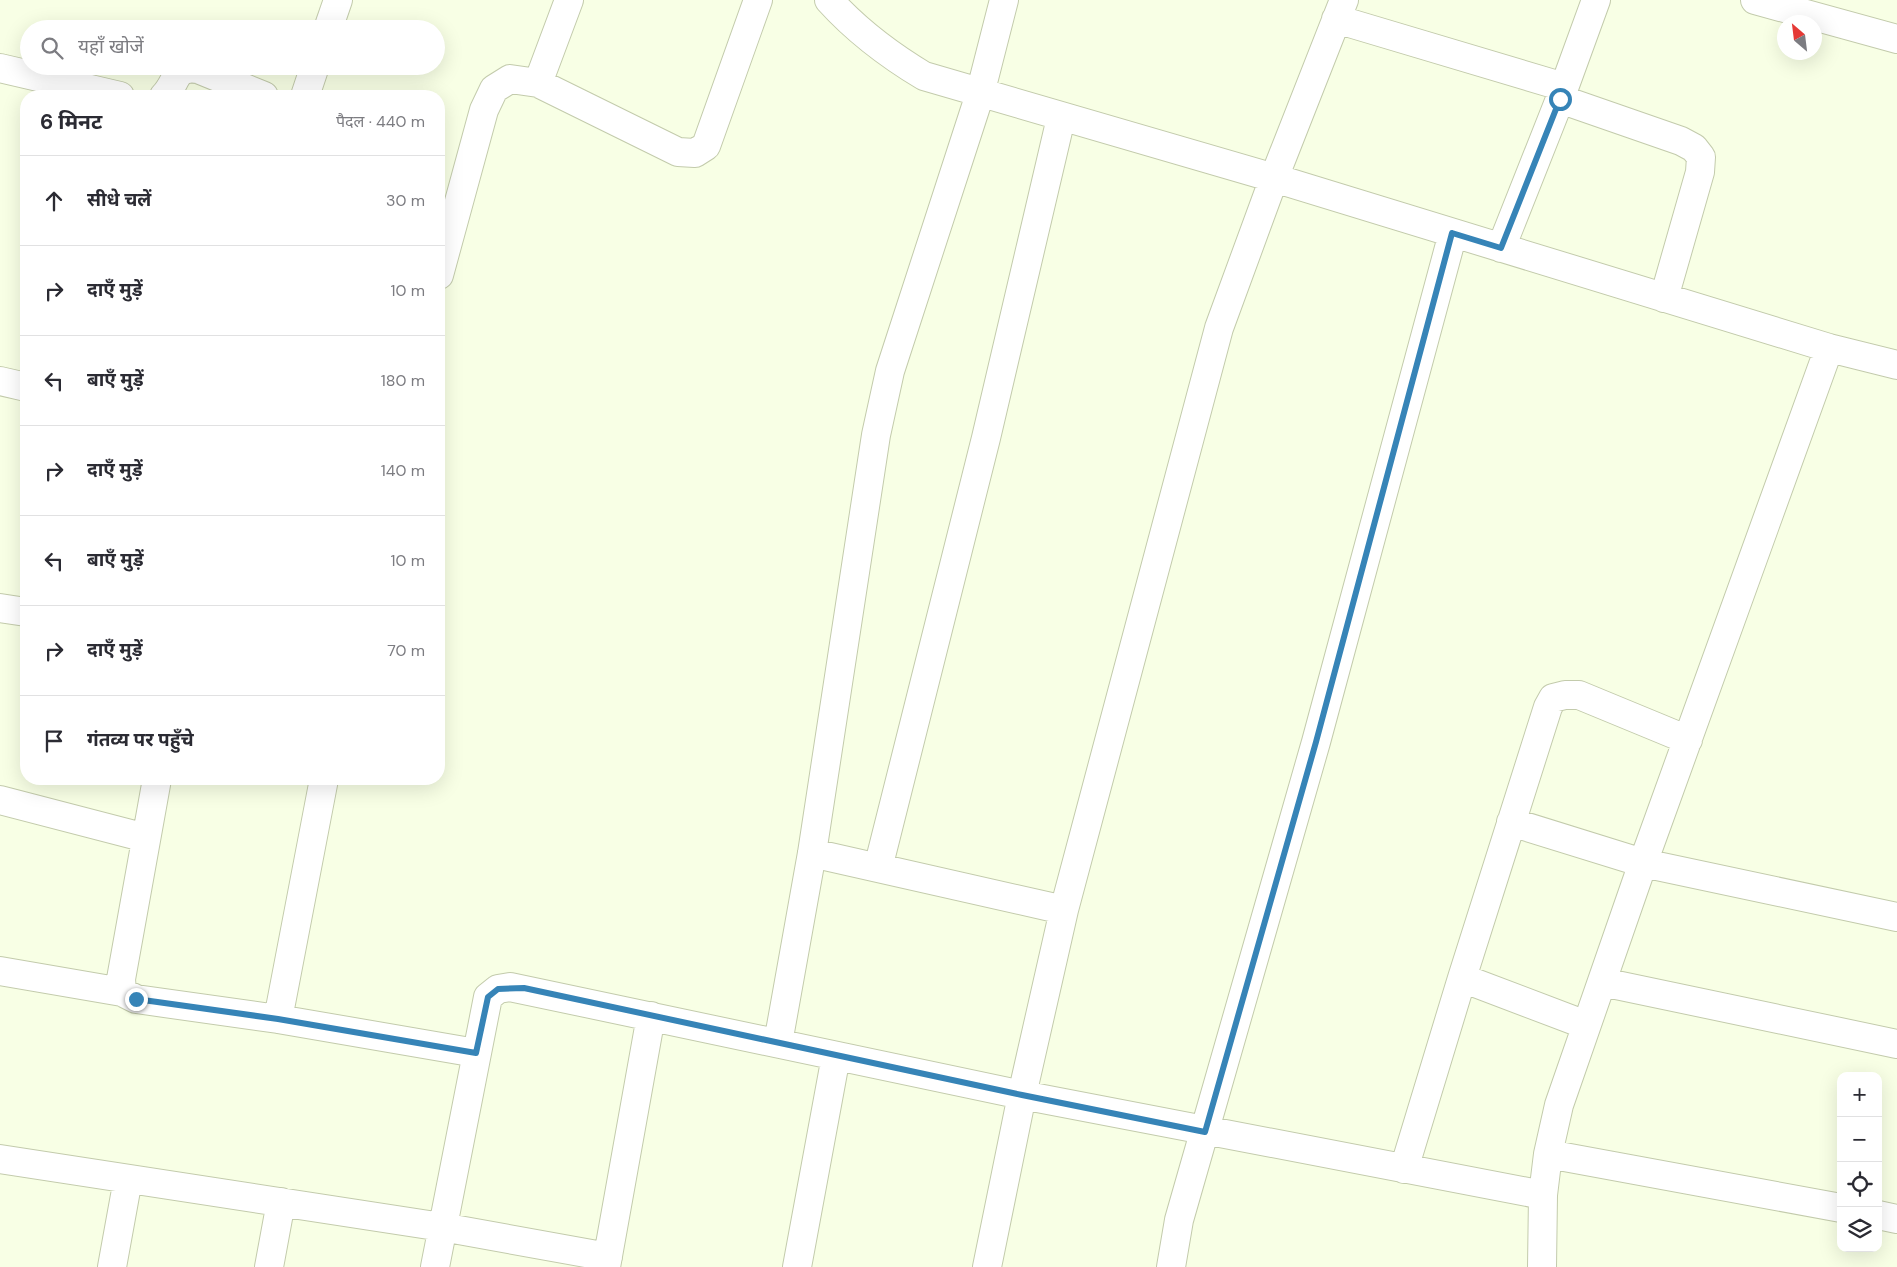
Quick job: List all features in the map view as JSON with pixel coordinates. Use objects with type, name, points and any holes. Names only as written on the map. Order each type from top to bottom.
[{"type":"street","points":[[331,20],[338,0]]},
{"type":"street","points":[[538,84],[568,0]]},
{"type":"street","points":[[445,253],[484,110],[494,89],[510,79],[538,84],[678,152],[695,152],[706,146],[715,125],[758,0]]},
{"type":"street","points":[[830,0],[862,33],[893,57],[924,76],[1061,118],[1274,178],[1829,348],[1897,365]]},
{"type":"street","points":[[778,1043],[812,853],[876,435],[890,370],[980,94],[1004,0]]},
{"type":"street","points":[[1501,248],[1562,93],[1596,0]]},
{"type":"street","points":[[1755,0],[1810,8],[1897,39]]},
{"type":"street","points":[[987,1267],[1022,1095],[1064,910],[1219,328],[1274,178],[1340,9],[1562,93],[1694,148],[1702,157],[1700,172],[1664,298]]},
{"type":"street","points":[[0,68],[20,73]]},
{"type":"street","points":[[30,75],[94,90]]},
{"type":"street","points":[[168,90],[177,75]]},
{"type":"street","points":[[213,75],[249,90]]},
{"type":"street","points":[[307,90],[313,75]]},
{"type":"street","points":[[878,868],[986,438],[1061,118]]},
{"type":"street","points":[[1171,1267],[1180,1220],[1316,742],[1452,233]]},
{"type":"street","points":[[1542,1267],[1543,1195],[1548,1154],[1559,1105],[1829,348]]},
{"type":"street","points":[[0,381],[20,386]]},
{"type":"street","points":[[0,608],[20,611]]},
{"type":"street","points":[[1404,1169],[1511,822],[1548,706],[1553,698],[1565,695],[1579,695],[1688,740]]},
{"type":"street","points":[[122,992],[121,979],[156,785]]},
{"type":"street","points":[[278,1019],[323,785]]},
{"type":"street","points":[[0,800],[146,838]]},
{"type":"street","points":[[1511,822],[1644,863],[1897,917]]},
{"type":"street","points":[[812,853],[1064,910]]},
{"type":"street","points":[[0,971],[122,992],[136,999],[278,1019],[476,1053]]},
{"type":"street","points":[[1462,978],[1586,1025]]},
{"type":"street","points":[[1602,982],[1897,1044]]},
{"type":"street","points":[[435,1267],[488,997],[498,989],[524,988],[1022,1095],[1205,1132],[1543,1195]]},
{"type":"street","points":[[0,1159],[442,1228],[607,1262],[651,1016]]},
{"type":"street","points":[[797,1267],[836,1056]]},
{"type":"street","points":[[1548,1154],[1837,1207]]},
{"type":"street","points":[[112,1267],[128,1178]]},
{"type":"street","points":[[270,1267],[281,1202]]},
{"type":"street","points":[[1882,1216],[1897,1219]]},
{"type":"route","points":[[136,999],[278,1019],[476,1053],[488,997],[498,989],[510,987],[524,988],[1022,1095],[1205,1132],[1316,742],[1452,233],[1501,248],[1560,99]]}]
